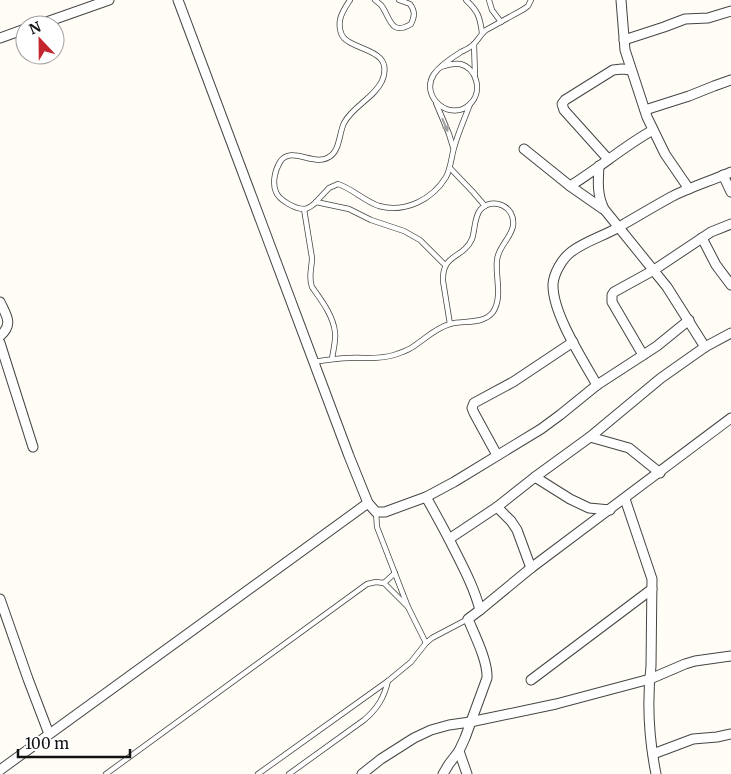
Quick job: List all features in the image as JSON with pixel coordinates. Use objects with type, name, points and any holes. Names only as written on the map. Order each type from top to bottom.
[{"type":"street","points":[[65,15],[109,0]]},
{"type":"street","points":[[178,0],[349,456],[368,503],[376,512],[385,512],[426,497],[541,429],[560,416],[597,385],[658,346],[689,320]]},
{"type":"street","points":[[621,0],[625,50],[645,110],[665,154],[688,190]]},
{"type":"street","points":[[624,40],[664,28],[685,19],[708,18],[731,11]]},
{"type":"street","points":[[0,38],[15,33]]},
{"type":"street","points":[[608,159],[564,110],[562,104],[564,100],[613,70],[631,70]]},
{"type":"street","points":[[645,110],[731,80]]},
{"type":"street","points":[[570,186],[653,130]]},
{"type":"street","points":[[524,149],[570,186],[604,209]]},
{"type":"street","points":[[599,166],[598,193],[604,209],[667,286],[705,347]]},
{"type":"street","points":[[597,385],[573,342],[554,296],[553,284],[566,256],[646,211],[688,190],[727,174],[731,192]]},
{"type":"street","points":[[643,355],[612,302],[614,292],[654,270],[711,232],[731,224]]},
{"type":"street","points":[[702,238],[716,265],[731,285]]},
{"type":"street","points":[[0,302],[8,324],[6,331],[0,336]]},
{"type":"street","points":[[449,539],[497,507],[590,437],[661,378],[705,347],[731,333]]},
{"type":"street","points":[[497,455],[474,413],[472,408],[474,403],[513,382],[573,342]]},
{"type":"street","points":[[0,343],[33,447]]},
{"type":"street","points":[[444,774],[459,751],[488,672],[468,619],[531,568],[731,420]]},
{"type":"street","points":[[590,437],[629,448],[660,473]]},
{"type":"street","points":[[535,477],[570,499],[590,508],[610,510]]},
{"type":"street","points":[[426,497],[470,581],[480,610]]},
{"type":"street","points":[[625,499],[650,573],[652,589],[650,734],[656,774]]},
{"type":"street","points":[[0,770],[368,503]]},
{"type":"street","points":[[497,507],[511,521],[531,568]]},
{"type":"street","points":[[531,680],[652,589]]},
{"type":"street","points":[[0,599],[49,734]]},
{"type":"street","points":[[362,774],[414,738],[431,730],[556,704],[650,679],[685,664],[731,656]]},
{"type":"street","points":[[653,754],[693,739],[731,734]]},
{"type":"street","points":[[459,751],[466,774]]},
{"type":"lane","points":[[350,0],[340,18],[341,32],[347,41],[371,51],[379,58],[384,70],[383,79],[376,90],[353,111],[344,124],[331,156],[323,160],[314,160],[290,155],[280,162],[276,171],[274,185],[280,198],[292,205],[304,209],[311,206],[329,188],[338,184],[377,205],[388,208],[407,206],[426,198],[434,192],[450,168],[453,149],[470,104],[476,96],[478,86],[475,77],[474,44]]},
{"type":"lane","points":[[374,0],[382,6],[391,24],[400,28],[411,24],[414,12],[410,4],[399,0]]},
{"type":"lane","points":[[466,0],[477,12],[481,22],[482,33]]},
{"type":"lane","points":[[488,0],[501,22]]},
{"type":"lane","points":[[453,149],[449,134],[431,93],[430,83],[434,74],[474,44],[482,33],[524,9],[531,0]]},
{"type":"lane","points":[[441,67],[460,64],[469,69],[475,77]]},
{"type":"lane","points":[[435,101],[442,108],[452,111],[462,109],[470,104]]},
{"type":"lane","points":[[450,168],[485,206]]},
{"type":"lane","points":[[316,202],[349,209],[371,220],[404,231],[420,240],[446,265]]},
{"type":"lane","points":[[313,362],[349,358],[385,358],[409,350],[440,328],[450,324],[482,319],[492,312],[498,296],[496,266],[498,255],[514,223],[513,217],[503,205],[492,204],[485,206],[479,212],[469,244],[446,265],[443,281],[450,324]]},
{"type":"lane","points":[[304,209],[312,258],[310,282],[329,314],[335,331],[332,359]]},
{"type":"lane","points":[[376,512],[377,527],[408,607],[426,644]]},
{"type":"lane","points":[[384,583],[395,573]]},
{"type":"lane","points":[[106,774],[367,584],[384,583],[408,607]]},
{"type":"lane","points":[[258,774],[388,681],[410,662],[426,644],[468,619]]},
{"type":"lane","points":[[289,774],[374,710],[381,702],[388,681]]}]
